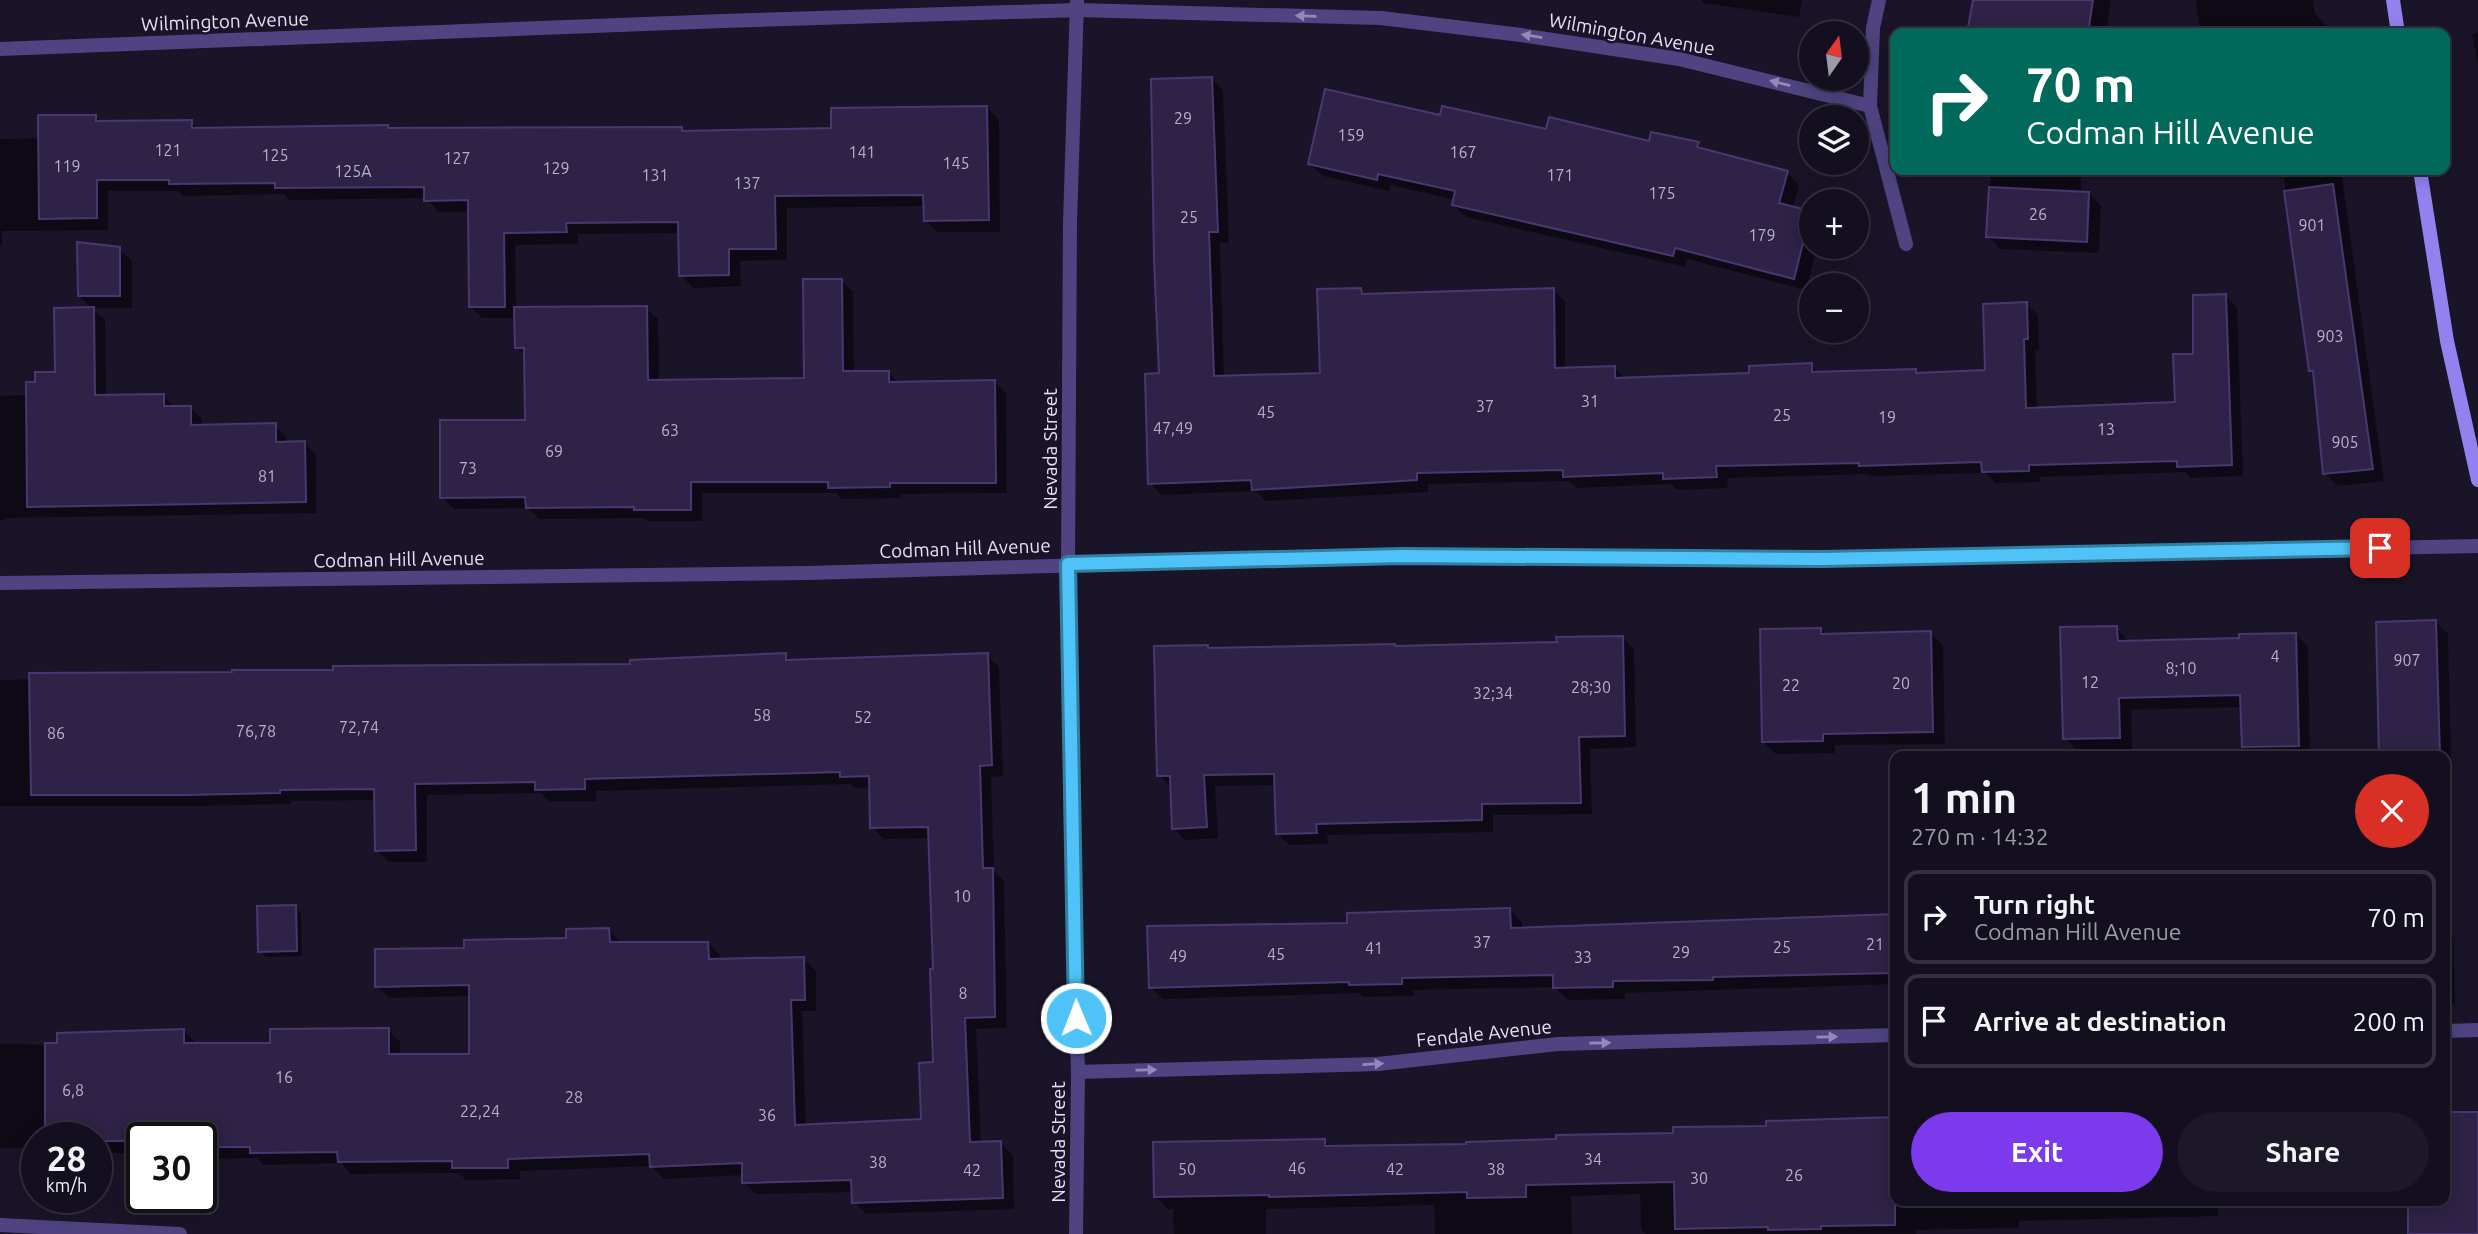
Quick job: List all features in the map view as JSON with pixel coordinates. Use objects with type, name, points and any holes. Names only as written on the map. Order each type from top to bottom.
[{"type":"main road","points":[[2393,0],[2397,28]]},
{"type":"main road","points":[[2421,175],[2447,341],[2478,480]]},
{"type":"street","points":[[1879,0],[1873,28],[1870,106],[1906,244]]},
{"type":"street","name":"Wilmington Avenue","points":[[0,49],[1077,5],[1381,18],[1496,32],[1679,59],[1870,106]]},
{"type":"street","name":"Nevada Street","points":[[1076,1234],[1078,1072],[1071,831],[1068,564],[1070,222],[1077,5]]},
{"type":"street","name":"Codman Hill Avenue","points":[[0,583],[808,573],[1402,556],[1837,559],[2478,546]]},
{"type":"street","points":[[2450,1031],[2478,1030]]},
{"type":"street","name":"Fendale Avenue","points":[[1078,1072],[1378,1064],[1558,1044],[1890,1035]]},
{"type":"street","points":[[0,1225],[180,1234]]},
{"type":"building","points":[[1973,0],[2093,0],[2089,28],[1968,28]]},
{"type":"building","points":[[1212,77],[1218,232],[1209,232],[1214,376],[1320,373],[1317,289],[1361,288],[1362,294],[1554,288],[1555,368],[1615,366],[1615,378],[1749,373],[1749,366],[1812,363],[1812,372],[1916,369],[1916,373],[1985,370],[1983,304],[2027,302],[2028,339],[2024,339],[2026,408],[2175,402],[2173,354],[2193,354],[2193,295],[2226,294],[2232,465],[2177,467],[2177,461],[2029,465],[2029,471],[1982,472],[1981,462],[1859,466],[1859,463],[1716,466],[1717,477],[1663,479],[1663,473],[1563,477],[1563,470],[1417,473],[1417,480],[1252,490],[1251,480],[1148,484],[1145,374],[1159,373],[1151,79]]},
{"type":"building","points":[[1325,89],[1440,115],[1442,106],[1546,129],[1549,117],[1649,141],[1651,132],[1699,142],[1697,147],[1788,171],[1779,203],[1799,208],[1799,259],[1794,279],[1675,248],[1673,256],[1452,205],[1455,191],[1378,174],[1377,180],[1308,164]]},
{"type":"building","points":[[987,106],[989,220],[924,221],[923,195],[775,196],[776,249],[729,249],[729,275],[679,276],[678,222],[566,223],[567,232],[504,233],[505,307],[469,307],[468,200],[424,201],[424,187],[275,188],[275,183],[169,184],[169,180],[97,180],[97,218],[39,219],[38,115],[96,115],[96,121],[192,120],[192,128],[388,125],[388,128],[682,127],[682,131],[831,128],[831,108]]},
{"type":"building","points":[[2333,184],[2373,469],[2323,474],[2313,371],[2309,371],[2284,191]]},
{"type":"building","points":[[1989,187],[2089,192],[2087,242],[1986,237]]},
{"type":"building","points":[[77,242],[120,247],[120,296],[78,296]]},
{"type":"building","points":[[803,279],[842,279],[843,371],[889,371],[889,382],[995,380],[996,483],[890,483],[890,487],[828,488],[828,482],[691,482],[691,510],[634,510],[634,507],[526,508],[525,497],[440,498],[440,420],[525,420],[524,348],[515,348],[514,307],[647,306],[648,380],[804,378]]},
{"type":"building","points":[[94,307],[95,395],[164,394],[164,406],[191,406],[191,425],[276,423],[276,442],[305,441],[306,502],[27,507],[26,382],[35,382],[35,372],[55,372],[54,308]]},
{"type":"building","points":[[2436,620],[2440,751],[2379,751],[2376,622]]},
{"type":"building","points":[[2117,626],[2118,641],[2239,638],[2239,634],[2296,633],[2299,746],[2242,747],[2240,695],[2119,698],[2120,738],[2063,739],[2060,627]]},
{"type":"building","points":[[1821,628],[1821,634],[1931,631],[1933,732],[1823,734],[1823,741],[1762,742],[1760,629]]},
{"type":"building","points":[[1623,636],[1625,736],[1579,737],[1581,803],[1482,804],[1482,820],[1316,824],[1317,833],[1276,834],[1274,774],[1204,775],[1207,827],[1172,829],[1170,776],[1157,776],[1154,646],[1395,646],[1557,642],[1556,637]]},
{"type":"building","points":[[786,653],[786,660],[988,653],[992,765],[980,766],[983,868],[993,868],[995,1017],[965,1018],[970,1142],[1001,1141],[1003,1198],[852,1203],[851,1180],[742,1183],[742,1163],[650,1167],[649,1154],[508,1159],[508,1168],[452,1168],[452,1161],[338,1162],[337,1152],[250,1153],[250,1147],[217,1147],[217,1122],[126,1122],[126,1141],[112,1141],[112,1122],[45,1122],[45,1043],[57,1043],[57,1033],[184,1029],[184,1043],[270,1043],[270,1029],[389,1028],[389,1054],[469,1054],[469,985],[375,987],[375,949],[464,948],[464,940],[566,938],[566,929],[609,928],[610,942],[708,942],[709,959],[804,957],[805,1000],[791,1000],[795,1125],[921,1119],[919,1063],[933,1062],[928,827],[870,828],[869,776],[840,777],[840,772],[585,779],[585,789],[535,790],[535,782],[415,784],[416,850],[375,851],[374,789],[185,795],[31,795],[29,673],[333,670],[333,666],[630,664],[630,660]]},
{"type":"building","points":[[296,905],[297,951],[258,952],[257,906]]},
{"type":"building","points":[[1510,908],[1511,928],[1890,914],[1890,973],[1613,981],[1613,987],[1553,988],[1553,975],[1402,978],[1402,984],[1349,985],[1349,982],[1149,988],[1147,926],[1347,923],[1347,913]]},
{"type":"building","points":[[2450,1112],[2478,1112],[2478,1234],[2408,1234],[2408,1206],[2450,1206]]},
{"type":"building","points":[[1890,1117],[1890,1206],[1895,1206],[1895,1225],[1768,1230],[1768,1227],[1675,1229],[1674,1182],[1526,1185],[1526,1197],[1467,1198],[1467,1192],[1154,1197],[1153,1142],[1325,1139],[1325,1146],[1466,1144],[1556,1139],[1556,1135],[1673,1133],[1673,1127],[1766,1126],[1766,1121]]},
{"type":"route","points":[[1076,1018],[1068,564],[1402,556],[1823,559],[2380,548]]}]
